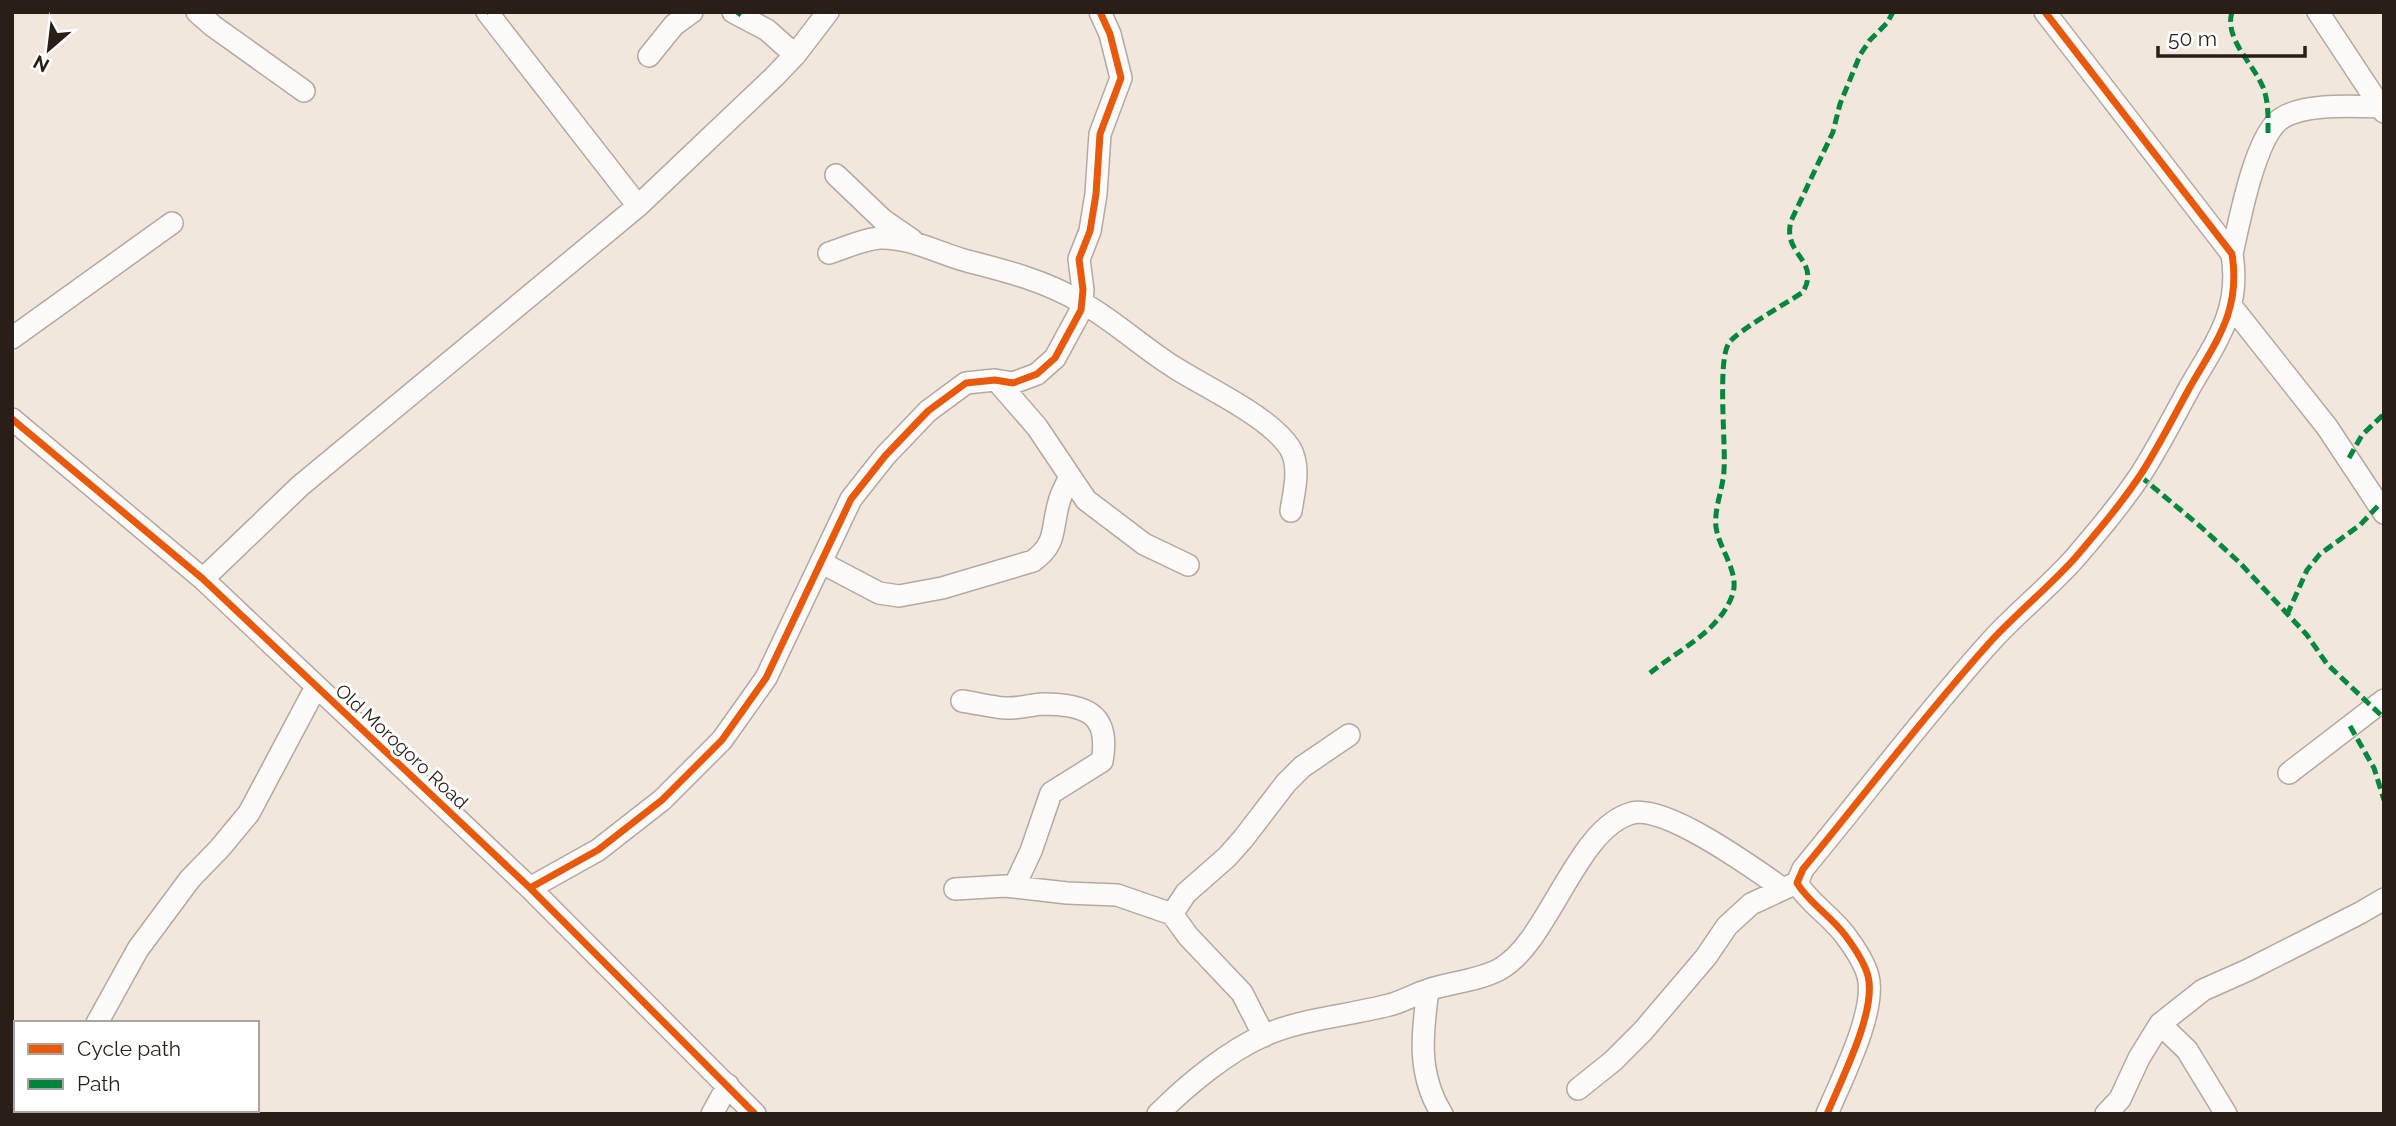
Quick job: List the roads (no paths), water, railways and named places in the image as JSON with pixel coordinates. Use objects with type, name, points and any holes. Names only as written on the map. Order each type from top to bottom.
[{"type":"street","points":[[197,12],[304,91]]},
{"type":"street","points":[[487,12],[638,206]]},
{"type":"street","points":[[649,56],[674,25],[692,12]]},
{"type":"street","points":[[733,12],[767,30],[795,55]]},
{"type":"street","points":[[203,579],[300,486],[638,206],[795,55],[828,12]]},
{"type":"street","points":[[530,888],[598,850],[662,800],[722,740],[766,678],[851,499],[885,456],[928,411],[966,383],[1013,383],[1037,374],[1055,358],[1082,310],[1083,290],[1079,259],[1090,231],[1096,194],[1100,134],[1121,78],[1110,34],[1100,12]]},
{"type":"street","points":[[2045,12],[2232,254]]},
{"type":"street","points":[[2318,12],[2381,110]]},
{"type":"street","points":[[1578,1089],[1643,1031],[1706,957],[1727,926],[1751,904],[1790,886],[1984,650],[2073,560],[2140,476],[2220,335],[2232,307],[2236,278],[2232,254],[2240,215],[2263,143],[2279,120],[2294,113],[2332,106],[2381,110]]},
{"type":"street","points":[[836,175],[883,220],[919,245]]},
{"type":"street","points":[[12,338],[172,223]]},
{"type":"street","points":[[829,253],[881,238],[919,245],[966,261],[1030,277],[1082,302],[1175,368],[1244,409],[1279,435],[1290,449],[1296,464],[1291,511]]},
{"type":"street","points":[[2232,307],[2327,427],[2384,513]]},
{"type":"street","points":[[997,381],[1037,426],[1086,500],[1144,544],[1188,565]]},
{"type":"street","name":"Old Morogoro Road","points":[[12,419],[203,579],[530,888],[755,1114]]},
{"type":"street","points":[[822,563],[866,588],[899,596],[942,588],[1033,561],[1045,552],[1052,540],[1059,501],[1070,476]]},
{"type":"street","points":[[97,1021],[138,949],[191,879],[249,813],[316,687]]},
{"type":"street","points":[[2289,774],[2384,700]]},
{"type":"street","points":[[962,701],[1003,708],[1043,704],[1070,707],[1094,714],[1103,733],[1102,761],[1051,793],[1031,851],[1014,887]]},
{"type":"street","points":[[1172,914],[1186,892],[1243,839],[1286,783],[1302,767],[1349,735]]},
{"type":"street","points":[[1158,1114],[1205,1071],[1264,1035],[1321,1017],[1390,1005],[1428,990],[1501,968],[1515,957],[1591,846],[1610,823],[1633,813],[1652,815],[1682,825],[1790,886],[1843,932],[1862,959],[1871,995],[1863,1024],[1827,1114]]},
{"type":"street","points":[[955,889],[1014,887],[1117,895],[1172,914],[1188,936],[1242,993],[1264,1035]]},
{"type":"street","points":[[2106,1114],[2120,1099],[2139,1058],[2160,1024],[2203,990],[2384,899]]},
{"type":"street","points":[[1428,990],[1422,1038],[1424,1071],[1434,1101],[1442,1114]]},
{"type":"street","points":[[2160,1024],[2187,1050],[2226,1114]]},
{"type":"street","points":[[712,1114],[728,1084]]}]
